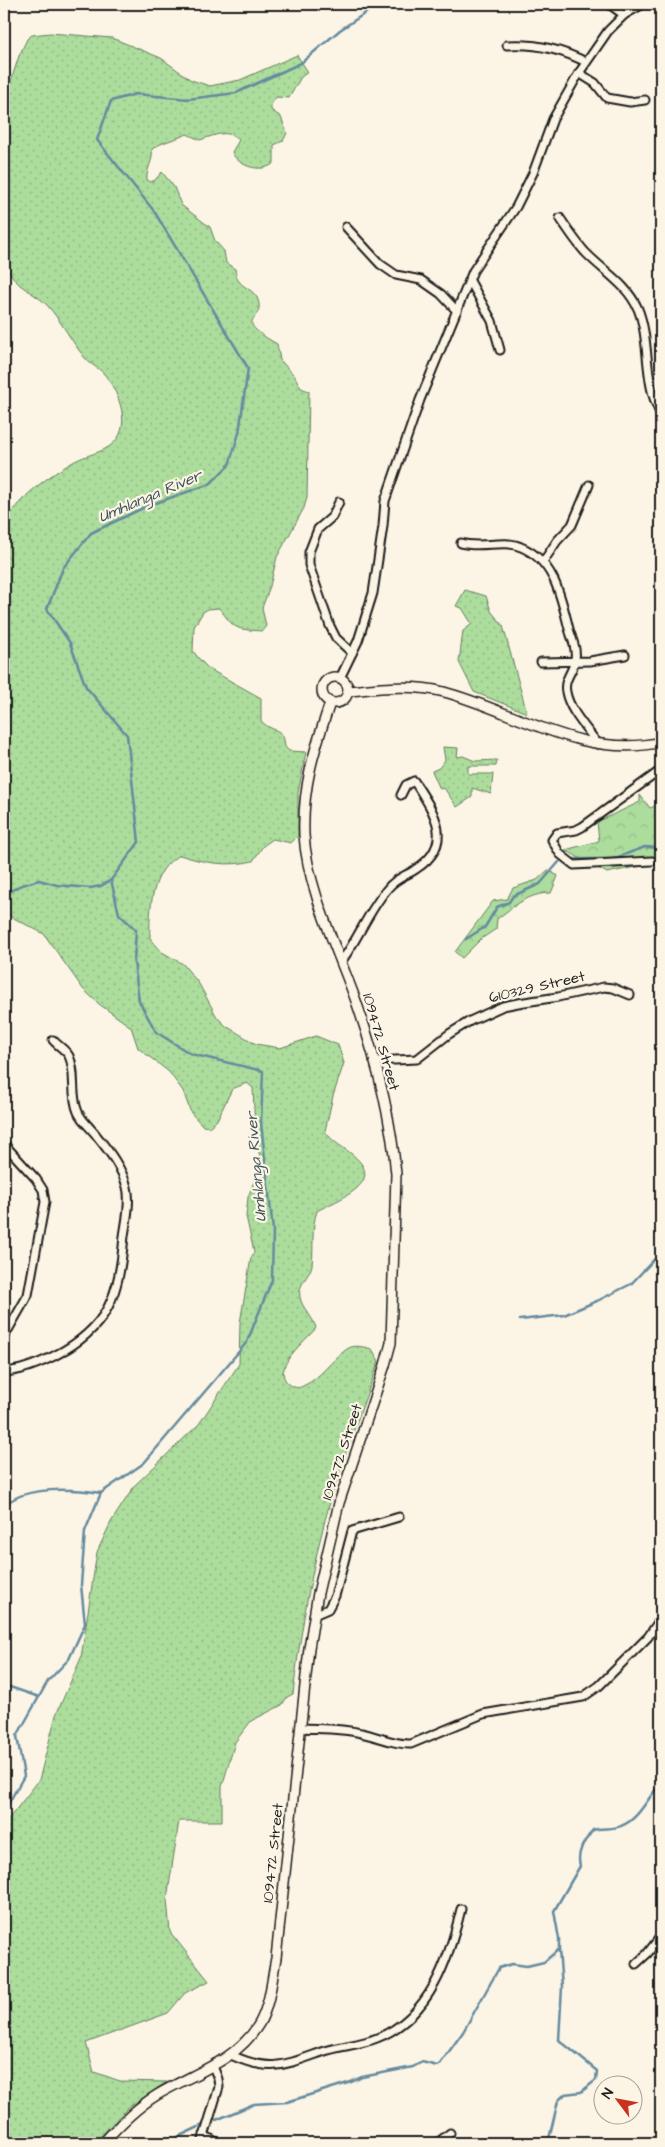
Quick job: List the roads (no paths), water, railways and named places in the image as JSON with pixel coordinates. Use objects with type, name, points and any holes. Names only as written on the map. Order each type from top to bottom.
[{"type":"street","points":[[610,4],[624,15]]},
{"type":"street","points":[[340,678],[352,653],[373,593],[385,501],[420,400],[470,281],[480,260],[534,173],[552,119],[579,73],[608,31],[624,15],[643,4]]},
{"type":"street","points":[[507,45],[536,45],[573,55],[586,62]]},
{"type":"street","points":[[579,73],[595,84],[602,95],[607,98],[630,102],[644,100]]},
{"type":"street","points":[[560,218],[585,252],[606,270],[635,303],[644,329],[655,400],[661,414]]},
{"type":"street","points":[[346,227],[380,264],[396,276],[421,280],[441,294],[458,311]]},
{"type":"street","points":[[470,281],[492,321],[500,350]]},
{"type":"street","points":[[543,562],[557,541],[572,525],[589,486]]},
{"type":"street","points":[[340,502],[332,517],[318,529],[310,552],[309,565],[330,626],[336,638],[352,653]]},
{"type":"street","points":[[460,543],[481,546],[516,545],[529,551],[543,562],[558,589],[575,648],[575,662],[567,678],[565,690],[572,708],[598,744]]},
{"type":"street","points":[[541,662],[590,661],[625,655]]},
{"type":"street","points":[[332,677],[340,678],[346,682],[348,691],[346,697],[341,702],[330,703],[322,695],[323,684],[332,677]]},
{"type":"street","points":[[348,691],[401,687],[436,690],[533,725],[598,744],[661,742]]},
{"type":"street","name":"109472 Street","points":[[103,2143],[143,2104],[232,2054],[260,2023],[270,1989],[276,1958],[314,1615],[339,1503],[386,1365],[390,1343],[396,1174],[389,1127],[374,1061],[356,1002],[312,878],[304,836],[306,791],[310,761],[330,703]]},
{"type":"street","points":[[652,861],[574,865],[560,854],[552,840],[557,834],[582,827],[661,770]]},
{"type":"street","points":[[341,962],[388,888],[399,877],[413,871],[429,860],[436,848],[439,835],[436,818],[414,781],[406,785],[401,795]]},
{"type":"street","name":"610329 Street","points":[[374,1061],[417,1059],[449,1034],[470,1021],[503,1006],[518,1002],[558,997],[604,987],[630,995]]},
{"type":"street","points":[[4,1372],[18,1370],[43,1361],[83,1339],[104,1316],[112,1301],[118,1285],[123,1254],[128,1190],[123,1175],[113,1158],[82,1121],[74,1101],[73,1074],[68,1055],[52,1040]]},
{"type":"street","points":[[4,1144],[36,1179],[43,1190],[45,1202],[28,1296],[4,1337]]},
{"type":"street","points":[[314,1615],[328,1609],[335,1596],[352,1531],[399,1517]]},
{"type":"street","points":[[301,1728],[346,1730],[400,1744],[411,1744],[483,1714],[583,1697],[598,1686],[648,1637],[661,1618]]},
{"type":"street","points":[[232,2054],[249,2063],[282,2065],[377,2038],[393,2030],[405,2021],[436,1982],[452,1945],[461,1909]]},
{"type":"street","points":[[636,1964],[647,1954],[661,1936]]},
{"type":"street","points":[[202,2143],[218,2086],[218,2079],[213,2066]]},
{"type":"street","points":[[437,2143],[450,2134]]},
{"type":"street","points":[[204,2135],[218,2143]]},
{"type":"waterway","name":"Umhlanga River","points":[[4,1807],[7,1806],[24,1776],[17,1736],[48,1681],[69,1659],[85,1624],[81,1585],[85,1531],[101,1493],[144,1463],[247,1342],[272,1280],[273,1230],[261,1123],[263,1071],[191,1054],[156,1032],[139,1001],[134,962],[136,930],[119,914],[111,880],[139,842],[127,735],[86,687],[70,643],[47,609],[63,568],[91,533],[147,506],[210,484],[229,465],[239,433],[248,368],[154,211],[97,140],[111,101],[136,94],[188,99],[236,93],[301,63],[340,30],[379,4]]},
{"type":"waterway","points":[[570,859],[613,859],[645,847],[661,848]]},
{"type":"waterway","points":[[466,939],[485,927],[497,907],[509,902],[513,896],[540,884],[559,862]]},
{"type":"waterway","points":[[4,895],[19,886],[39,880],[57,885],[90,888],[101,886],[111,880]]},
{"type":"waterway","points":[[520,1320],[564,1315],[597,1301],[631,1284],[661,1252]]},
{"type":"waterway","points":[[4,1506],[13,1499],[24,1495],[50,1490],[77,1490],[101,1493]]},
{"type":"waterway","points":[[4,1685],[39,1697]]},
{"type":"waterway","points":[[216,2120],[254,2104],[287,2102],[362,2077],[413,2067],[422,2062],[437,2066],[440,2064],[463,2032],[499,1968],[512,1964],[527,1966],[544,1962],[559,1949],[554,1911],[580,1866],[580,1851],[593,1830],[618,1827],[628,1823],[661,1784]]},
{"type":"waterway","points":[[548,2143],[558,2101],[565,2094],[581,2092],[596,2080],[597,2071],[559,2040],[562,1987],[559,1949]]},
{"type":"waterway","points":[[165,2143],[203,2125]]}]
